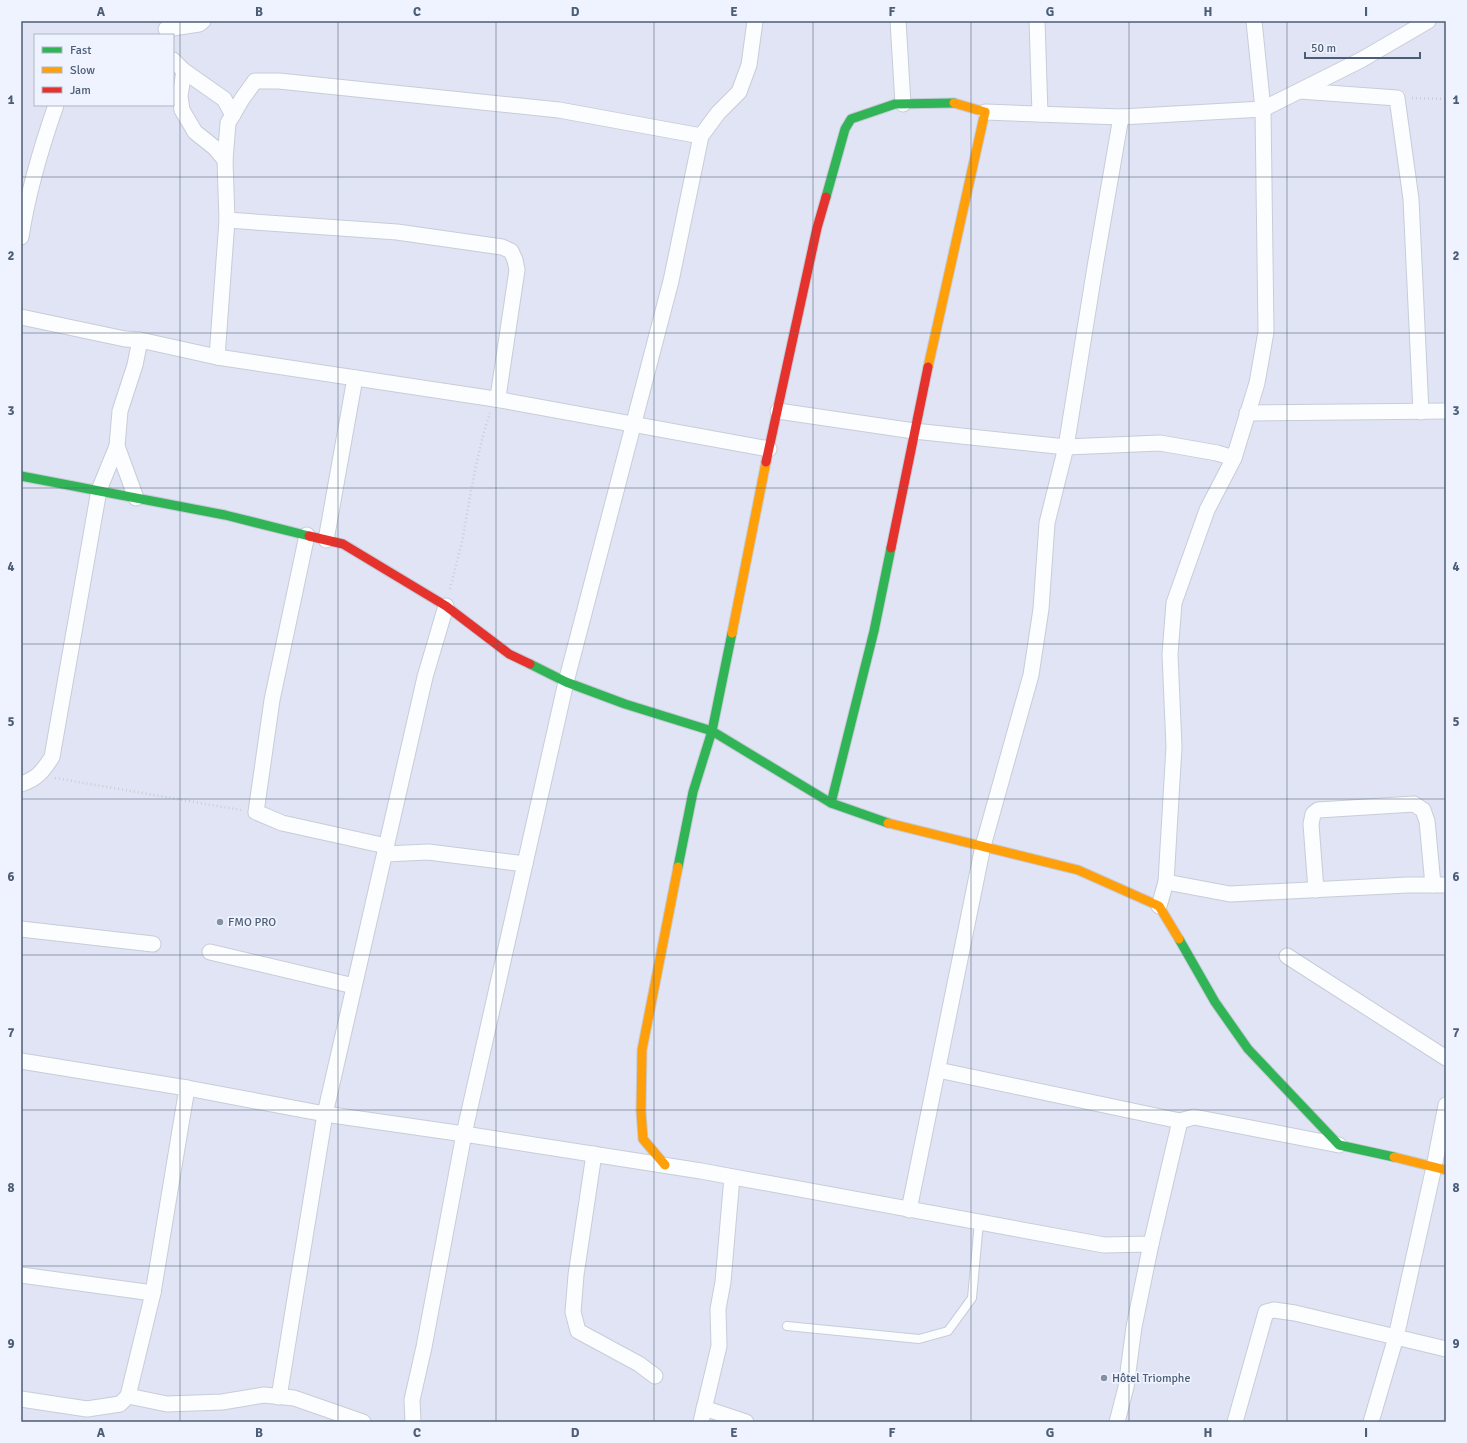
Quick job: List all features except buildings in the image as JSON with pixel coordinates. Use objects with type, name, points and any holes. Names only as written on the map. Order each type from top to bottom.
[{"type":"street","points":[[165,28],[198,24],[202,21]]},
{"type":"street","points":[[413,1422],[412,1400],[424,1347],[464,1134],[566,682],[671,281],[701,136],[718,113],[739,92],[749,65],[755,21]]},
{"type":"street","points":[[898,21],[903,104]]},
{"type":"street","points":[[1037,21],[1040,114]]},
{"type":"street","points":[[1159,906],[1166,882],[1174,747],[1170,654],[1174,603],[1207,510],[1234,458],[1257,383],[1266,332],[1263,109],[1254,21]]},
{"type":"street","points":[[665,1166],[643,1139],[641,1111],[642,1050],[693,792],[712,731],[769,449],[817,228],[845,129],[851,119],[895,104],[955,103],[985,112],[1121,117],[1263,109],[1361,60],[1428,21]]},
{"type":"street","points":[[174,61],[184,71],[224,99],[233,115]]},
{"type":"street","points":[[184,71],[180,96],[182,110],[195,132],[215,148],[225,160]]},
{"type":"street","points":[[217,357],[227,220],[225,160],[228,123],[254,81],[279,81],[559,110],[701,136]]},
{"type":"street","points":[[1299,91],[1397,98],[1411,199],[1421,412]]},
{"type":"street","points":[[21,237],[25,212],[41,148],[56,106]]},
{"type":"street","points":[[831,803],[874,631],[914,431],[985,112]]},
{"type":"street","points":[[909,1210],[983,846],[1031,675],[1041,609],[1047,523],[1066,447],[1121,117]]},
{"type":"street","points":[[227,220],[397,232],[502,247],[511,251],[517,270],[498,397],[495,399]]},
{"type":"street","points":[[21,317],[140,340],[217,357],[495,399],[769,449]]},
{"type":"street","points":[[21,784],[31,781],[43,771],[52,757],[99,490],[117,446],[120,411],[135,365],[140,340]]},
{"type":"street","points":[[326,540],[355,378]]},
{"type":"street","points":[[1248,413],[1446,411]]},
{"type":"street","points":[[778,412],[914,431],[1066,447],[1160,443],[1217,453],[1234,458]]},
{"type":"street","points":[[117,446],[136,498]]},
{"type":"street","points":[[21,476],[225,515],[343,544],[446,606],[509,654],[566,682],[625,704],[712,731],[831,803],[882,822],[1078,870],[1159,906],[1215,1002],[1248,1049],[1338,1145]]},
{"type":"street","points":[[307,535],[272,700],[256,812],[282,823],[386,850],[428,852],[525,864]]},
{"type":"street","points":[[279,1397],[325,1114],[425,676],[446,606]]},
{"type":"street","points":[[1166,882],[1230,894],[1316,890],[1407,885],[1439,885],[1427,821],[1423,810],[1414,804],[1318,810],[1312,814],[1316,890]]},
{"type":"street","points":[[21,929],[153,944]]},
{"type":"street","points":[[210,952],[354,986]]},
{"type":"street","points":[[1287,956],[1446,1058]]},
{"type":"street","points":[[21,1061],[187,1088],[325,1114],[594,1154],[732,1177],[1104,1245],[1151,1244]]},
{"type":"street","points":[[938,1070],[1180,1122],[1194,1117],[1338,1145],[1440,1168]]},
{"type":"street","points":[[21,1399],[87,1409],[120,1404],[128,1396],[153,1293],[187,1088]]},
{"type":"street","points":[[1371,1422],[1396,1337],[1440,1168],[1446,1105]]},
{"type":"street","points":[[1117,1422],[1126,1387],[1134,1326],[1151,1244],[1180,1122]]},
{"type":"street","points":[[594,1154],[576,1275],[573,1312],[578,1331],[639,1364],[655,1376]]},
{"type":"street","points":[[732,1177],[723,1282],[718,1309],[719,1346],[703,1415],[746,1422]]},
{"type":"street","points":[[21,1275],[153,1293]]},
{"type":"street","points":[[1235,1422],[1266,1312],[1274,1310],[1295,1313],[1446,1349]]},
{"type":"street","points":[[128,1396],[166,1404],[222,1402],[264,1396],[294,1398],[364,1422]]},
{"type":"lane","points":[[787,1326],[919,1339],[948,1331],[972,1298],[979,1222]]},
{"type":"path","points":[[1397,98],[1446,99]]},
{"type":"path","points":[[446,606],[461,543],[474,474],[485,427],[495,399]]},
{"type":"path","points":[[38,775],[256,812]]},
{"type":"shaded area","points":[[21,21],[1446,21],[1446,1422],[21,1422]]},
{"type":"traffic: fast","points":[[826,197],[845,129],[851,119],[895,104],[954,103]]},
{"type":"traffic: fast","points":[[21,476],[225,515],[309,536]]},
{"type":"traffic: fast","points":[[831,803],[874,631],[891,548]]},
{"type":"traffic: fast","points":[[678,867],[693,792],[712,731],[732,633]]},
{"type":"traffic: fast","points":[[530,664],[566,682],[625,704],[712,731],[831,803],[888,823]]},
{"type":"traffic: fast","points":[[1179,939],[1215,1002],[1248,1049],[1339,1145],[1394,1157]]},
{"type":"traffic: slow","points":[[928,367],[985,112],[954,103]]},
{"type":"traffic: slow","points":[[732,633],[766,462]]},
{"type":"traffic: slow","points":[[888,823],[1078,870],[1159,906],[1179,939]]},
{"type":"traffic: slow","points":[[665,1165],[643,1139],[641,1111],[642,1050],[678,867]]},
{"type":"traffic: slow","points":[[1394,1157],[1446,1170]]},
{"type":"traffic: jam","points":[[766,462],[817,228],[826,197]]},
{"type":"traffic: jam","points":[[891,548],[928,367]]},
{"type":"traffic: jam","points":[[309,536],[343,544],[446,606],[509,654],[530,664]]},
{"type":"place","name":"FMO PRO","points":[[220,922]]},
{"type":"place","name":"Hôtel Triomphe","points":[[1104,1378]]}]
